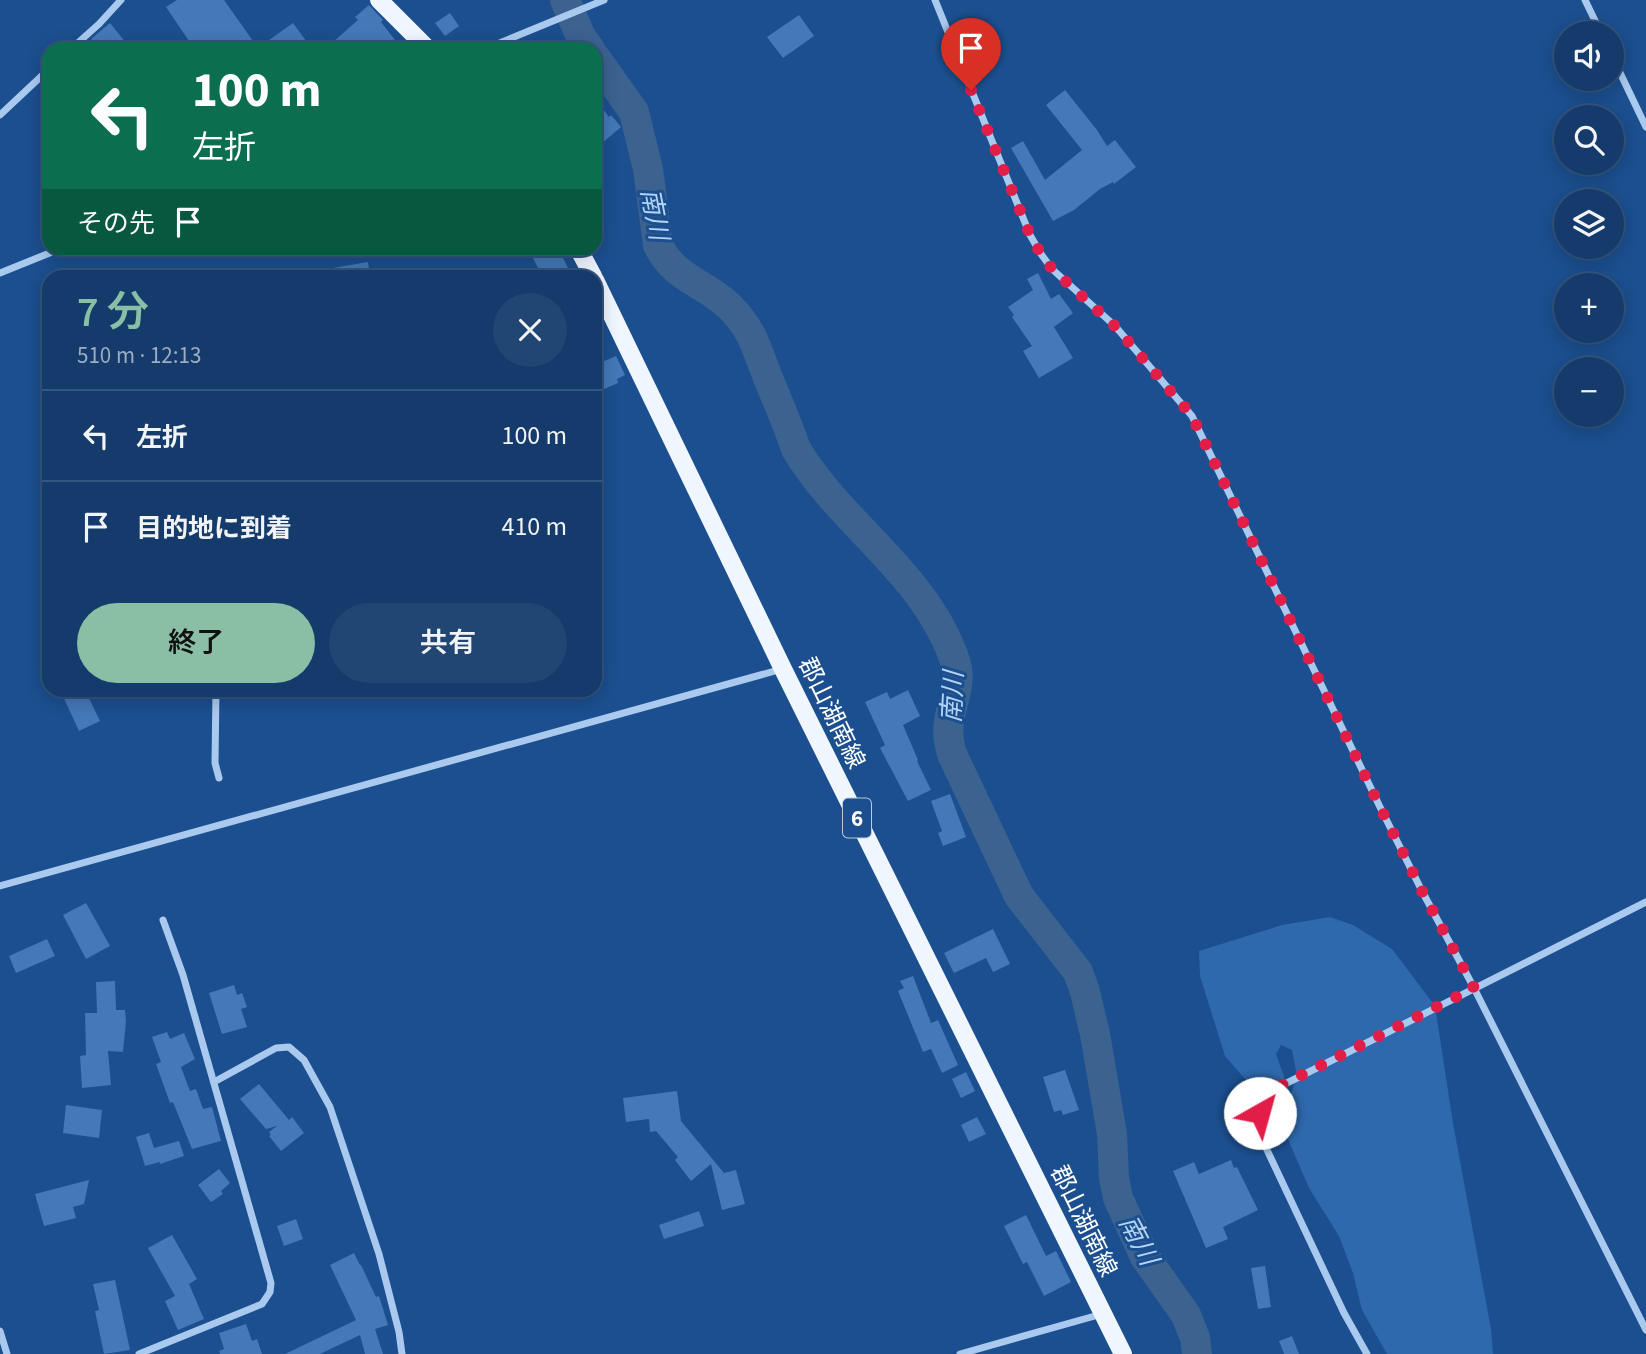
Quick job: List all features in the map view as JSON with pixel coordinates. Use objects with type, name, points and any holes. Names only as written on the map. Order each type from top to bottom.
[{"type":"main road","points":[[379,0],[421,42]]},
{"type":"main road","name":"郡山湖南線","points":[[602,295],[783,669],[1123,1354]]},
{"type":"street","points":[[78,42],[121,0]]},
{"type":"street","points":[[502,42],[604,0]]},
{"type":"street","points":[[934,0],[1030,235],[1041,254],[1052,269],[1115,326],[1192,416],[1380,807],[1646,1331]]},
{"type":"street","points":[[1585,0],[1595,21]]},
{"type":"street","points":[[0,115],[42,76]]},
{"type":"street","points":[[1624,81],[1646,127]]},
{"type":"street","points":[[0,273],[42,256]]},
{"type":"street","points":[[0,886],[783,669]]},
{"type":"street","points":[[216,697],[215,763],[219,778]]},
{"type":"street","points":[[1367,1354],[1344,1313],[1259,1133],[1260,1113],[1267,1096],[1272,1090],[1646,902]]},
{"type":"street","points":[[139,1354],[262,1304],[270,1292],[271,1283],[215,1082],[183,975],[163,920]]},
{"type":"street","points":[[215,1082],[276,1048],[289,1047],[304,1060],[330,1107],[349,1163],[379,1254],[402,1354]]},
{"type":"street","points":[[960,1354],[1103,1314]]},
{"type":"street","points":[[0,1331],[7,1354]]},
{"type":"shaded area","points":[[1330,917],[1353,925],[1392,949],[1435,1006],[1453,1123],[1491,1329],[1493,1354],[1387,1354],[1362,1310],[1353,1273],[1339,1236],[1309,1188],[1281,1123],[1297,1076],[1292,1050],[1281,1045],[1276,1054],[1285,1079],[1258,1094],[1225,1056],[1200,976],[1199,951],[1282,925]]},
{"type":"building","points":[[177,0],[224,0],[254,42],[187,42],[166,7]]},
{"type":"building","points":[[369,5],[383,20],[381,22],[397,42],[333,42],[358,20],[355,17]]},
{"type":"building","points":[[450,13],[459,26],[445,36],[435,23]]},
{"type":"building","points":[[799,15],[814,36],[783,58],[767,37]]},
{"type":"building","points":[[110,23],[125,42],[93,42],[91,39]]},
{"type":"building","points":[[293,23],[307,42],[266,42]]},
{"type":"building","points":[[1065,90],[1107,146],[1115,140],[1136,167],[1114,184],[1113,182],[1100,189],[1074,210],[1053,221],[1011,148],[1023,141],[1045,180],[1082,150],[1046,105]]},
{"type":"building","points":[[602,108],[609,117],[611,115],[621,127],[602,143]]},
{"type":"building","points":[[532,256],[562,256],[569,270],[539,270]]},
{"type":"building","points":[[368,262],[369,270],[327,270]]},
{"type":"building","points":[[1038,273],[1051,299],[1059,294],[1073,313],[1054,327],[1073,358],[1039,378],[1023,351],[1032,346],[1008,307],[1033,290],[1027,279]]},
{"type":"building","points":[[616,356],[625,375],[617,379],[618,383],[602,390],[602,362]]},
{"type":"building","points":[[908,690],[920,716],[903,725],[931,790],[908,801],[880,748],[885,745],[865,702],[887,692],[890,699]]},
{"type":"building","points":[[63,697],[88,697],[100,721],[79,731]]},
{"type":"building","points":[[950,794],[966,837],[943,846],[938,833],[942,831],[931,801]]},
{"type":"building","points":[[86,903],[110,946],[86,959],[63,915]]},
{"type":"building","points":[[993,929],[1010,964],[993,972],[986,958],[954,973],[944,953]]},
{"type":"building","points":[[47,939],[55,956],[16,973],[9,956]]},
{"type":"building","points":[[913,976],[931,1023],[938,1020],[958,1065],[942,1073],[931,1049],[923,1052],[898,991],[904,988],[900,981]]},
{"type":"building","points":[[115,981],[116,1010],[125,1010],[123,1052],[108,1051],[111,1085],[82,1088],[80,1056],[86,1055],[85,1013],[97,1013],[96,982]]},
{"type":"building","points":[[234,985],[237,995],[242,993],[247,1007],[241,1009],[247,1027],[222,1034],[209,993]]},
{"type":"building","points":[[167,1032],[170,1039],[184,1033],[195,1059],[181,1067],[190,1091],[196,1089],[203,1109],[212,1107],[221,1141],[192,1149],[173,1102],[170,1103],[156,1064],[161,1062],[152,1037]]},
{"type":"building","points":[[1065,1070],[1079,1110],[1063,1115],[1061,1110],[1054,1112],[1043,1077]]},
{"type":"building","points":[[966,1072],[975,1091],[961,1098],[952,1079]]},
{"type":"building","points":[[259,1084],[289,1120],[292,1117],[304,1133],[281,1151],[269,1136],[269,1132],[277,1126],[266,1129],[240,1099]]},
{"type":"building","points":[[677,1091],[681,1121],[724,1173],[736,1170],[745,1204],[722,1210],[711,1164],[691,1181],[675,1160],[678,1157],[656,1131],[650,1132],[649,1119],[626,1122],[623,1098]]},
{"type":"building","points":[[66,1105],[102,1110],[99,1138],[63,1133]]},
{"type":"building","points":[[977,1117],[986,1134],[969,1142],[961,1125]]},
{"type":"building","points":[[149,1133],[154,1148],[179,1141],[184,1156],[145,1166],[136,1137]]},
{"type":"building","points":[[1231,1160],[1258,1210],[1223,1227],[1228,1239],[1206,1248],[1173,1171],[1194,1162],[1199,1174]]},
{"type":"building","points":[[219,1169],[230,1183],[221,1191],[223,1194],[211,1202],[198,1185]]},
{"type":"building","points":[[89,1180],[84,1204],[73,1207],[76,1218],[44,1226],[35,1194]]},
{"type":"building","points":[[699,1211],[704,1226],[664,1239],[659,1225]]},
{"type":"building","points":[[1026,1215],[1046,1256],[1056,1251],[1071,1282],[1044,1296],[1027,1262],[1023,1264],[1004,1226]]},
{"type":"building","points":[[296,1219],[303,1239],[284,1246],[277,1226]]},
{"type":"building","points":[[172,1235],[197,1279],[189,1284],[204,1319],[178,1330],[165,1301],[175,1296],[148,1248]]},
{"type":"building","points":[[354,1253],[376,1297],[379,1296],[388,1325],[375,1329],[383,1354],[365,1354],[360,1335],[320,1354],[285,1354],[356,1320],[330,1265]]},
{"type":"building","points":[[1265,1266],[1271,1307],[1258,1309],[1251,1268]]},
{"type":"building","points":[[115,1280],[130,1350],[104,1354],[95,1311],[99,1310],[93,1284]]},
{"type":"building","points":[[246,1324],[252,1341],[257,1339],[262,1354],[220,1354],[219,1351],[224,1349],[219,1333]]},
{"type":"building","points":[[1292,1336],[1299,1354],[1284,1354],[1279,1341]]},
{"type":"waterway","name":"南川","points":[[565,0],[585,42]]},
{"type":"waterway","name":"南川","points":[[602,67],[634,112],[648,169],[658,245],[673,266],[721,299],[744,324],[757,349],[796,449],[836,503],[905,577],[943,632],[958,671],[948,726],[952,754],[1019,896],[1078,972],[1095,1034],[1112,1134],[1114,1178],[1118,1198],[1145,1257],[1186,1315],[1195,1338],[1197,1354]]},
{"type":"route","points":[[971,90],[1030,235],[1041,254],[1052,269],[1115,326],[1192,416],[1380,807],[1474,988],[1272,1090],[1260,1113]]}]
